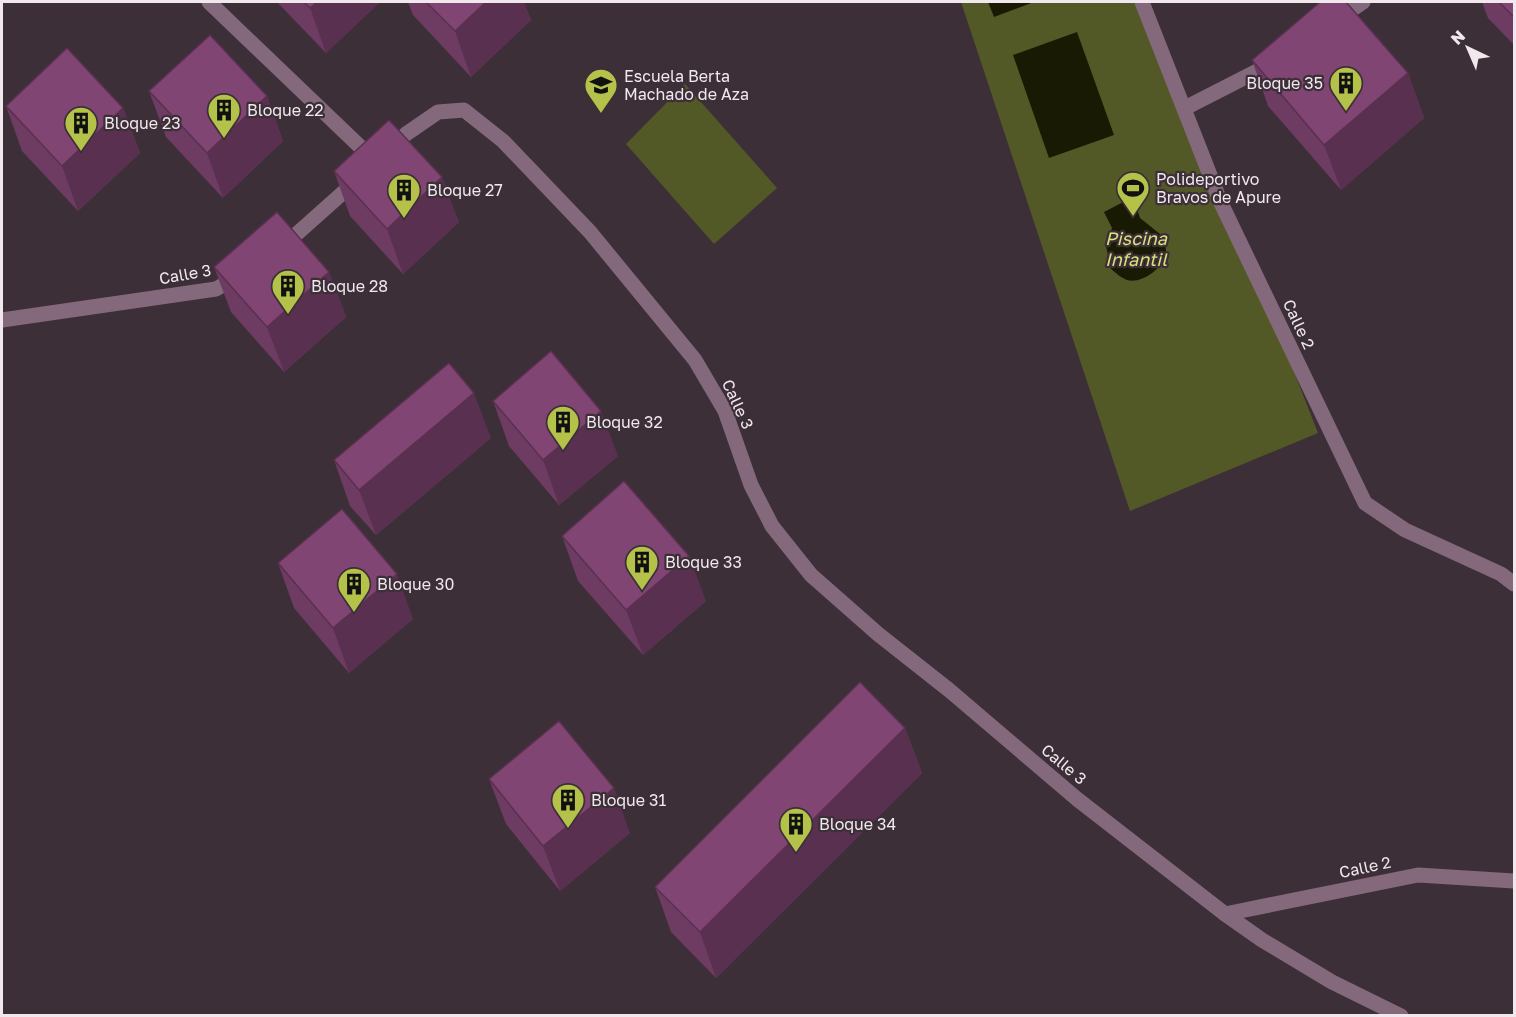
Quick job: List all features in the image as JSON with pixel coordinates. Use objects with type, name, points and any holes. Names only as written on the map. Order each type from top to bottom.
[{"type":"street","points":[[209,2],[377,163]]},
{"type":"street","name":"Calle 2","points":[[1142,2],[1221,203],[1365,503],[1405,530],[1501,574],[1515,584]]},
{"type":"street","points":[[1328,26],[1363,2]]},
{"type":"street","points":[[1185,108],[1283,57]]},
{"type":"street","name":"Calle 3","points":[[267,260],[377,163],[405,134],[438,112],[464,110],[502,141],[590,232],[695,360],[725,411],[751,485],[772,526],[811,575],[878,634],[949,690],[1077,799],[1225,914],[1262,940],[1332,982],[1401,1016]]},
{"type":"street","name":"Calle 3","points":[[2,320],[216,288],[247,272]]},
{"type":"street","name":"Calle 2","points":[[1225,914],[1418,875],[1515,881]]},
{"type":"green space","name":"Polideportivo Bravos de Apure","points":[[961,2],[1149,2],[1318,433],[1130,511]]},
{"type":"green space","points":[[685,84],[777,188],[714,244],[626,144]]},
{"type":"water","points":[[988,2],[1034,2],[994,17]]},
{"type":"water","points":[[1077,32],[1114,135],[1049,158],[1013,55]]},
{"type":"water","name":"Piscina Infantil","points":[[1133,197],[1140,218],[1165,238],[1166,250],[1163,262],[1154,271],[1144,278],[1132,281],[1111,269],[1106,246],[1112,228],[1104,212]]},
{"type":"building","points":[[304,2],[317,2],[310,8]]},
{"type":"building","points":[[426,2],[486,2],[455,31]]},
{"type":"building","points":[[1320,2],[1346,2],[1408,73],[1324,145],[1252,60]]},
{"type":"building","points":[[1499,2],[1515,2],[1515,18]]},
{"type":"building","points":[[210,35],[267,96],[207,153],[149,91]]},
{"type":"building","points":[[67,48],[123,108],[62,166],[6,106]]},
{"type":"building","points":[[389,120],[442,177],[387,229],[334,171]]},
{"type":"building","points":[[277,212],[329,272],[267,327],[214,267]]},
{"type":"building","points":[[551,351],[601,411],[543,460],[493,401]]},
{"type":"building","points":[[449,363],[474,393],[359,490],[334,460]]},
{"type":"building","points":[[624,481],[689,556],[626,610],[562,536]]},
{"type":"building","points":[[342,509],[397,574],[333,628],[278,563]]},
{"type":"building","points":[[860,682],[905,728],[700,932],[655,887]]},
{"type":"building","points":[[559,721],[614,788],[543,846],[489,779]]},
{"type":"place","name":"Bloque 35","points":[[1346,112]]},
{"type":"place","name":"Escuela Berta Machado de Aza","points":[[601,114]]},
{"type":"place","name":"Bloque 22","points":[[224,139]]},
{"type":"place","name":"Bloque 23","points":[[81,152]]},
{"type":"place","name":"Polideportivo Bravos de Apure","points":[[1133,217]]},
{"type":"place","name":"Bloque 27","points":[[404,219]]},
{"type":"place","name":"Bloque 28","points":[[288,315]]},
{"type":"place","name":"Bloque 32","points":[[563,451]]},
{"type":"place","name":"Bloque 33","points":[[642,591]]},
{"type":"place","name":"Bloque 30","points":[[354,613]]},
{"type":"place","name":"Bloque 31","points":[[568,829]]},
{"type":"place","name":"Bloque 34","points":[[796,853]]}]
